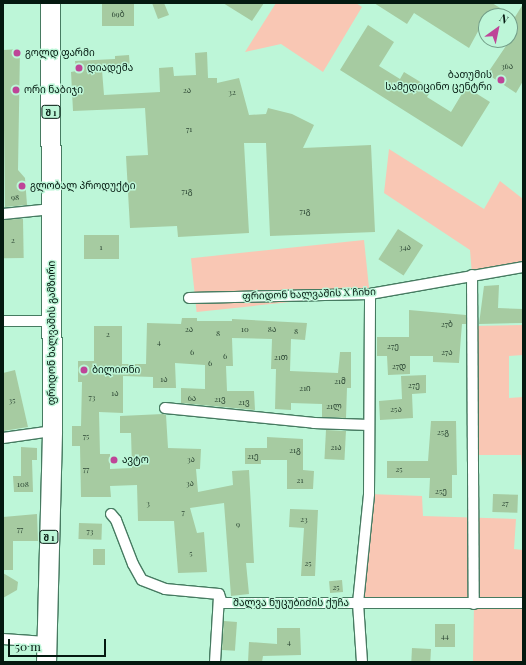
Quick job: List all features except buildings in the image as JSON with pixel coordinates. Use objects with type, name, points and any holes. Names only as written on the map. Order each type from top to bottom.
[{"type":"highway","name":"ფრიდონ ხალვაშის გამზირი","points":[[46,662],[52,431],[50,3]]},
{"type":"street","points":[[3,214],[52,209]]},
{"type":"street","name":"ფრიდონ ხალვაშის X ჩიხი","points":[[189,298],[370,294],[523,267]]},
{"type":"street","points":[[472,275],[474,604]]},
{"type":"street","points":[[362,662],[358,603],[368,494],[370,294]]},
{"type":"street","points":[[3,320],[52,321]]},
{"type":"street","points":[[165,408],[184,412],[314,423],[369,425]]},
{"type":"street","points":[[3,438],[52,431]]},
{"type":"street","name":"შალვა ნუცუბიძის ქუჩა","points":[[111,514],[116,520],[133,564],[142,580],[165,589],[219,594],[222,603],[523,603]]},
{"type":"street","points":[[215,662],[219,594]]},
{"type":"street","points":[[3,639],[46,642]]},
{"type":"shaded area","points":[[276,3],[356,3],[362,7],[323,72],[281,44],[245,52]]},
{"type":"shaded area","points":[[389,149],[484,209],[500,181],[523,199],[523,267],[472,275],[470,250],[384,193]]},
{"type":"shaded area","points":[[364,240],[370,294],[197,312],[191,258]]},
{"type":"shaded area","points":[[523,325],[523,355],[509,356],[509,398],[523,397],[523,482],[521,455],[473,455],[473,326]]},
{"type":"shaded area","points":[[369,494],[422,496],[423,516],[516,519],[514,549],[523,550],[523,662],[473,662],[474,604],[358,603]]},
{"type":"place","name":"გოლდ ფარმი","points":[[17,53]]},
{"type":"place","name":"დიადემა","points":[[79,68]]},
{"type":"place","name":"ბათუმის სამედიცინო ცენტრი","points":[[501,80]]},
{"type":"place","name":"ორი ნაბიჯი","points":[[16,90]]},
{"type":"place","name":"გლობალ პროდუქტი","points":[[22,186]]},
{"type":"place","name":"ბილიონი","points":[[84,370]]},
{"type":"place","name":"ავტო","points":[[114,460]]}]
